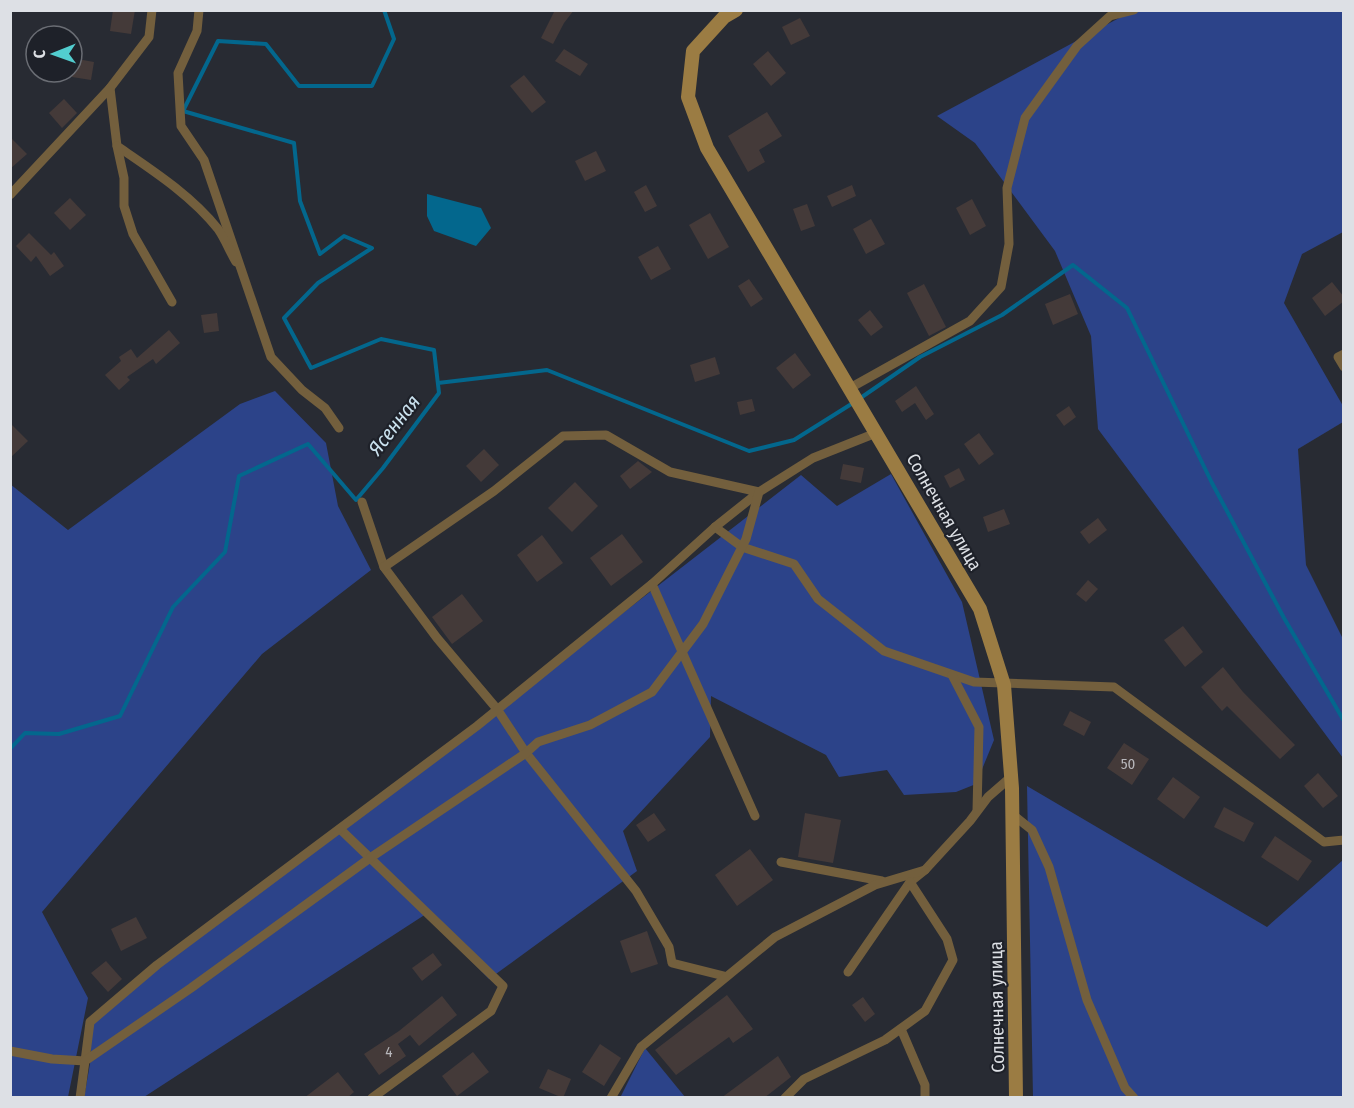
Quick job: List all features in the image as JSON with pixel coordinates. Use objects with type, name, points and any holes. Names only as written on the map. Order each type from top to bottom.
[{"type":"street","points":[[10,195],[110,88],[149,37],[152,10]]},
{"type":"street","points":[[199,10],[197,31],[178,73],[181,126],[204,160],[271,357],[302,390],[325,408],[339,428]]},
{"type":"street","name":"Солнечная улица","points":[[736,10],[724,17],[693,51],[688,97],[707,148],[980,609],[1004,685],[1011,777],[1016,1098]]},
{"type":"street","points":[[850,388],[970,321],[1001,287],[1009,244],[1006,188],[1025,118],[1077,46],[1110,16],[1134,10]]},
{"type":"street","points":[[110,88],[117,146],[124,178],[124,206],[133,234],[172,302]]},
{"type":"street","points":[[117,146],[160,175],[218,230],[247,283]]},
{"type":"street","points":[[1344,354],[1338,357],[1344,367]]},
{"type":"street","points":[[80,1098],[90,1022],[158,965],[497,709],[652,584],[759,492],[813,458],[876,432]]},
{"type":"street","points":[[384,567],[494,490],[563,436],[606,435],[670,472],[759,492]]},
{"type":"street","points":[[10,1052],[52,1059],[86,1061],[370,858],[526,753],[538,742],[590,725],[652,692],[703,624],[742,547],[759,492]]},
{"type":"street","points":[[362,502],[384,567],[437,638],[497,709],[526,753],[636,891],[669,947],[672,963],[724,976]]},
{"type":"street","points":[[716,527],[742,547],[795,564],[818,599],[884,651],[974,682],[1004,685],[1114,687],[1324,842],[1344,840]]},
{"type":"street","points":[[652,584],[755,816]]},
{"type":"street","points":[[952,675],[979,728],[977,811]]},
{"type":"street","points":[[848,972],[910,882],[925,870],[988,797],[1011,777]]},
{"type":"street","points":[[1012,814],[1032,830],[1049,867],[1087,1000],[1125,1088],[1134,1098]]},
{"type":"street","points":[[340,829],[503,986],[491,1011],[372,1098]]},
{"type":"street","points":[[781,862],[884,882]]},
{"type":"street","points":[[611,1098],[641,1047],[724,976],[775,937],[884,882],[925,870]]},
{"type":"street","points":[[785,1098],[804,1079],[885,1040],[925,1011],[953,960],[947,939],[910,882]]},
{"type":"street","points":[[901,1029],[925,1085],[926,1098]]},
{"type":"shaded area","points":[[1132,11],[1343,11],[1343,232],[1302,254],[1284,303],[1343,406],[1343,422],[1298,449],[1306,565],[1343,639],[1343,758],[1098,429],[1091,336],[1055,251],[975,143],[937,116]]},
{"type":"shaded area","points":[[427,194],[481,208],[491,228],[476,246],[434,231],[427,216]]},
{"type":"shaded area","points":[[275,391],[326,443],[338,506],[371,570],[262,654],[42,912],[88,998],[68,1097],[11,1097],[10,484],[68,530],[240,404]]},
{"type":"shaded area","points":[[891,474],[962,602],[994,740],[976,784],[956,792],[904,795],[887,770],[839,777],[826,755],[711,696],[710,737],[623,831],[637,871],[489,979],[426,914],[144,1097],[84,1098],[91,1058],[91,1016],[349,825],[801,475],[837,506]]},
{"type":"shaded area","points":[[1027,786],[1267,927],[1343,860],[1343,1097],[1033,1097]]},
{"type":"shaded area","points":[[645,1048],[685,1097],[620,1098]]},
{"type":"building","points":[[113,10],[135,10],[131,34],[110,31]]},
{"type":"building","points":[[555,10],[574,10],[553,44],[541,38]]},
{"type":"building","points":[[800,18],[810,36],[791,45],[782,27]]},
{"type":"building","points":[[564,49],[588,64],[580,76],[555,61]]},
{"type":"building","points":[[768,51],[786,73],[771,86],[753,64]]},
{"type":"building","points":[[84,60],[94,62],[91,80],[84,79]]},
{"type":"building","points":[[524,75],[546,102],[532,113],[510,86]]},
{"type":"building","points":[[64,99],[77,113],[62,128],[49,113]]},
{"type":"building","points":[[767,112],[782,136],[759,150],[765,162],[748,172],[728,136]]},
{"type":"building","points":[[10,137],[27,154],[10,169]]},
{"type":"building","points":[[596,151],[606,171],[585,181],[575,161]]},
{"type":"building","points":[[646,185],[657,206],[645,212],[634,192]]},
{"type":"building","points":[[852,185],[856,196],[832,207],[827,196]]},
{"type":"building","points":[[70,198],[86,215],[70,230],[54,213]]},
{"type":"building","points":[[972,199],[986,226],[970,235],[956,208]]},
{"type":"building","points":[[807,204],[815,226],[801,231],[793,209]]},
{"type":"building","points":[[710,213],[729,247],[708,259],[689,225]]},
{"type":"building","points":[[871,219],[885,244],[866,254],[853,229]]},
{"type":"building","points":[[29,233],[51,255],[54,252],[64,266],[50,276],[36,256],[31,262],[16,246]]},
{"type":"building","points":[[658,246],[671,269],[651,280],[638,257]]},
{"type":"building","points":[[749,279],[763,299],[751,307],[738,286]]},
{"type":"building","points":[[1332,282],[1344,297],[1344,301],[1325,316],[1312,298]]},
{"type":"building","points":[[924,284],[946,327],[929,336],[907,293]]},
{"type":"building","points":[[1070,294],[1078,314],[1053,325],[1045,304]]},
{"type":"building","points":[[870,310],[883,327],[871,336],[858,320]]},
{"type":"building","points":[[217,313],[219,331],[204,333],[201,315]]},
{"type":"building","points":[[169,330],[180,343],[156,364],[153,359],[127,377],[130,380],[119,390],[105,375],[121,361],[119,357],[131,349],[137,358]]},
{"type":"building","points":[[795,353],[811,375],[793,389],[776,368]]},
{"type":"building","points":[[715,357],[720,374],[695,382],[690,365]]},
{"type":"building","points":[[916,386],[934,414],[926,420],[915,403],[902,412],[895,401]]},
{"type":"building","points":[[752,399],[755,411],[740,415],[737,402]]},
{"type":"building","points":[[1069,406],[1076,417],[1064,426],[1056,415]]},
{"type":"building","points":[[10,423],[28,441],[10,458]]},
{"type":"building","points":[[979,433],[994,454],[979,465],[964,444]]},
{"type":"building","points":[[484,449],[499,465],[481,482],[466,466]]},
{"type":"building","points":[[638,461],[652,472],[630,489],[620,476]]},
{"type":"building","points":[[843,464],[864,468],[861,483],[840,479]]},
{"type":"building","points":[[959,468],[965,480],[950,488],[944,476]]},
{"type":"building","points":[[575,482],[598,506],[572,532],[548,508]]},
{"type":"building","points":[[1004,509],[1010,524],[988,532],[983,517]]},
{"type":"building","points":[[1098,518],[1107,530],[1089,544],[1080,532]]},
{"type":"building","points":[[622,534],[643,562],[611,586],[590,558]]},
{"type":"building","points":[[542,535],[563,563],[537,582],[517,555]]},
{"type":"building","points":[[1088,580],[1098,589],[1086,602],[1076,594]]},
{"type":"building","points":[[462,594],[483,621],[452,644],[432,617]]},
{"type":"building","points":[[1183,626],[1203,652],[1185,667],[1164,640]]},
{"type":"building","points":[[1223,667],[1243,692],[1295,745],[1280,759],[1227,706],[1222,711],[1201,687]]},
{"type":"building","points":[[1070,711],[1091,722],[1084,736],[1063,725]]},
{"type":"building","points":[[1124,743],[1149,759],[1132,785],[1107,768]]},
{"type":"building","points":[[1318,773],[1338,796],[1323,808],[1304,786]]},
{"type":"building","points":[[1173,777],[1200,797],[1184,819],[1157,799]]},
{"type":"building","points":[[1224,807],[1254,823],[1244,842],[1214,827]]},
{"type":"building","points":[[654,813],[666,830],[648,842],[636,825]]},
{"type":"building","points":[[805,813],[841,820],[833,863],[798,857]]},
{"type":"building","points":[[1275,836],[1312,861],[1298,881],[1261,857]]},
{"type":"building","points":[[750,849],[773,880],[737,906],[715,875]]},
{"type":"building","points":[[136,917],[147,938],[121,951],[111,929]]},
{"type":"building","points":[[647,931],[658,964],[631,973],[620,941]]},
{"type":"building","points":[[433,953],[442,965],[422,981],[412,968]]},
{"type":"building","points":[[106,961],[122,979],[108,992],[91,973]]},
{"type":"building","points":[[727,995],[753,1029],[733,1043],[729,1037],[676,1075],[655,1050]]},
{"type":"building","points":[[442,996],[457,1015],[419,1046],[410,1035],[398,1044],[406,1056],[379,1075],[364,1054],[399,1031]]},
{"type":"building","points":[[863,997],[875,1014],[865,1022],[852,1005]]},
{"type":"building","points":[[600,1044],[621,1058],[604,1086],[582,1072]]},
{"type":"building","points":[[473,1052],[489,1072],[457,1096],[442,1076]]},
{"type":"building","points":[[778,1056],[791,1077],[764,1098],[721,1098]]},
{"type":"building","points":[[548,1069],[571,1079],[563,1098],[539,1088]]},
{"type":"building","points":[[338,1072],[354,1092],[347,1098],[304,1098]]},
{"type":"waterway","name":"Ясенная","points":[[10,749],[25,733],[59,734],[120,716],[173,607],[225,552],[239,476],[308,444],[356,500],[439,393],[434,350],[381,339],[311,368],[284,318],[318,283],[372,248],[344,236],[320,254],[300,201],[294,143],[183,111],[218,41],[266,44],[299,86],[372,86],[394,39],[384,10]]},
{"type":"waterway","points":[[859,399],[920,357],[1002,315],[1073,265],[1127,308],[1212,483],[1284,618],[1344,721]]},
{"type":"waterway","points":[[438,383],[547,370],[749,451],[794,440],[853,403]]}]
